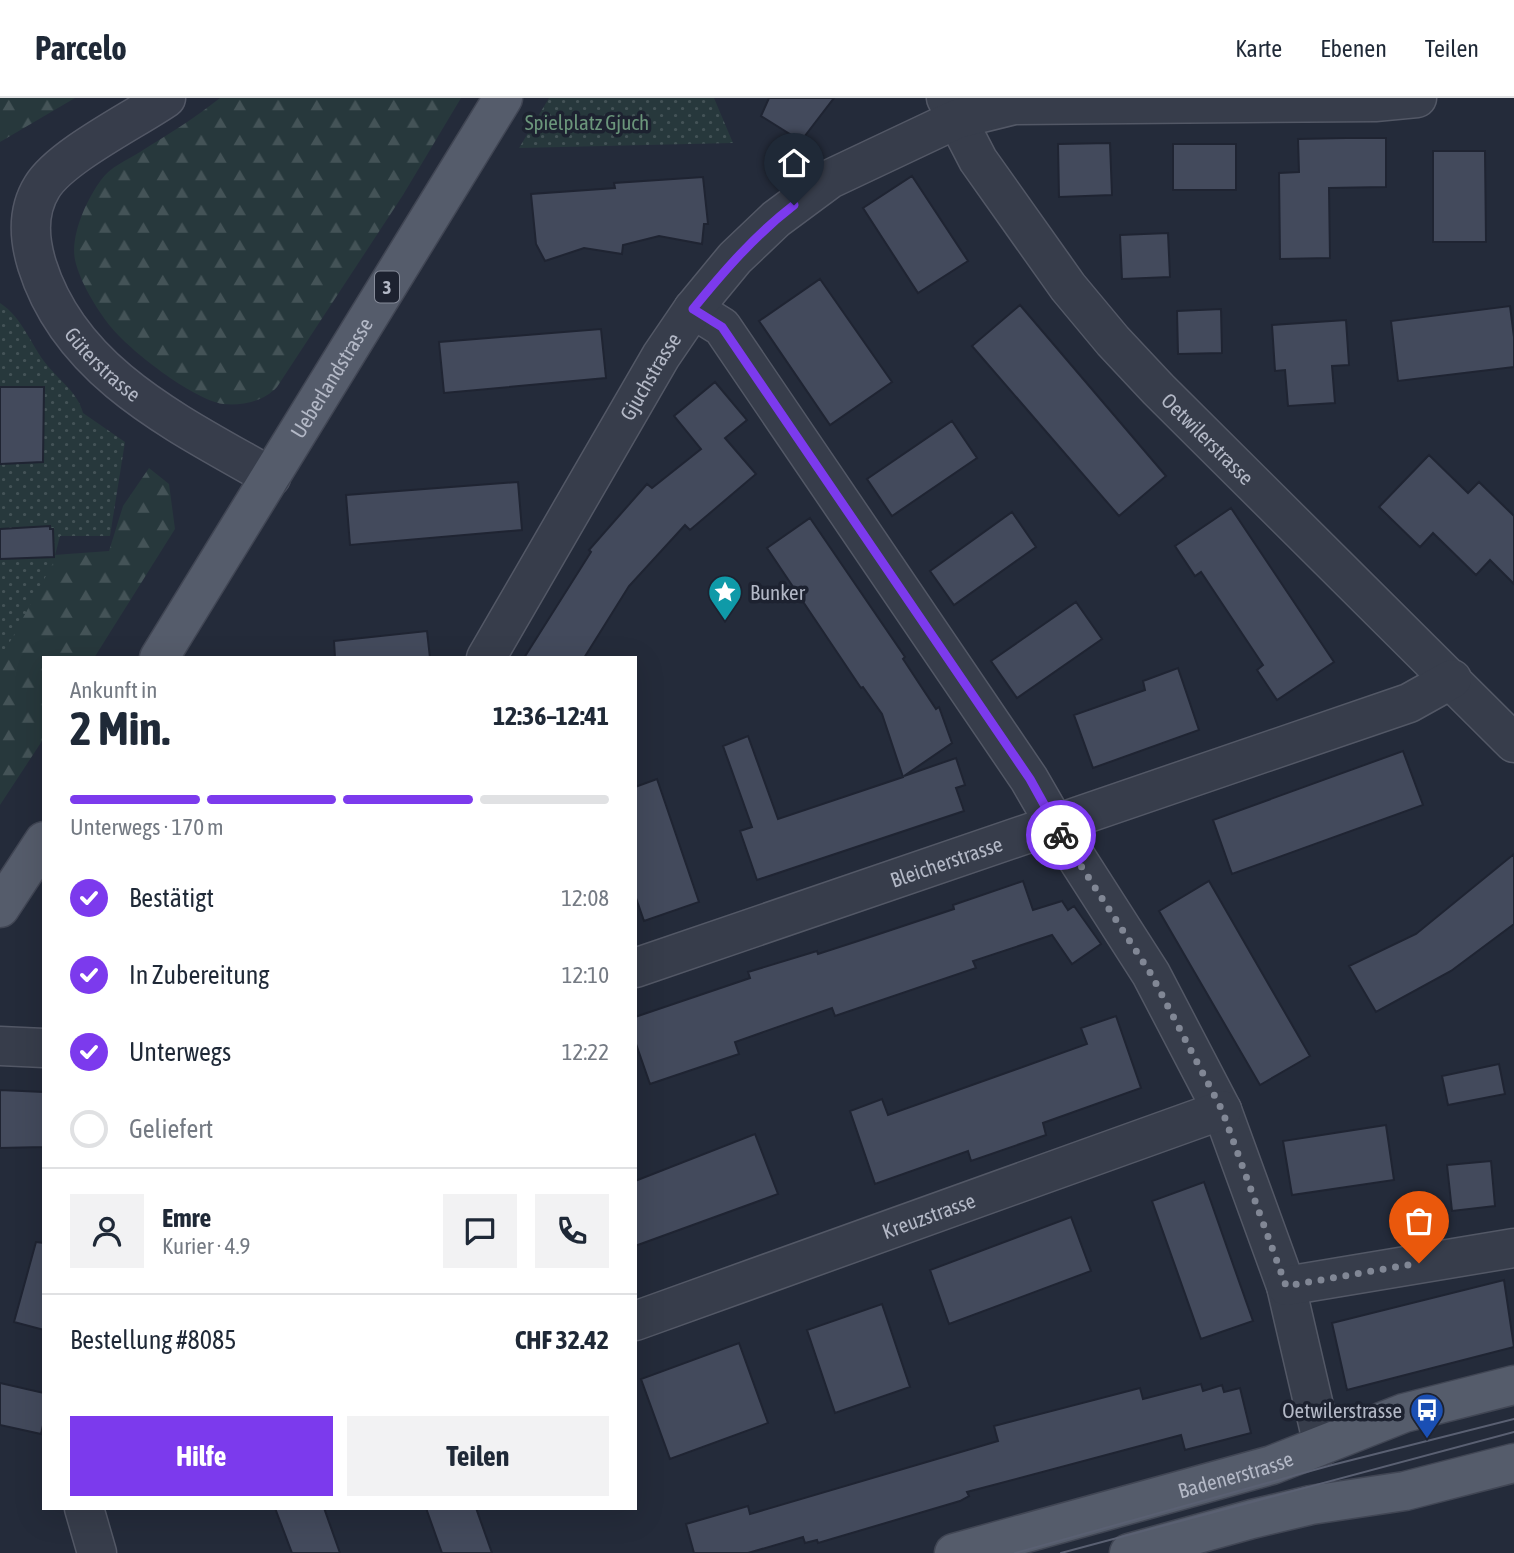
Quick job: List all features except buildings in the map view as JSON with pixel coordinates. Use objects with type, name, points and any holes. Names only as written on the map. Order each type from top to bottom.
[{"type":"main road","name":"Ueberlandstrasse","points":[[160,656],[503,98]]},
{"type":"main road","points":[[0,908],[42,844]]},
{"type":"main road","name":"Badenerstrasse","points":[[954,1553],[1272,1465],[1404,1413],[1514,1385]]},
{"type":"main road","points":[[1323,1445],[1345,1484],[1362,1498]]},
{"type":"main road","points":[[1129,1553],[1311,1505],[1405,1491],[1514,1463]]},
{"type":"street","points":[[15,215],[53,174],[79,153],[166,98]]},
{"type":"street","name":"Gjuchstrasse","points":[[486,656],[661,356],[693,309],[735,258],[776,219],[830,179],[951,109],[1375,102],[1417,98]]},
{"type":"street","name":"Oetwilerstrasse","points":[[951,109],[978,160],[1019,219],[1068,287],[1113,341],[1158,389],[1452,679],[1508,724]]},
{"type":"street","name":"Güterstrasse","points":[[15,215],[33,250],[51,298],[65,323],[104,369],[129,391],[157,410],[271,477]]},
{"type":"street","points":[[693,309],[722,327],[1030,779],[1055,824],[1151,974],[1222,1110],[1286,1286],[1323,1445]]},
{"type":"street","name":"Bleicherstrasse","points":[[637,967],[1409,703],[1452,679]]},
{"type":"street","points":[[0,1046],[42,1048]]},
{"type":"street","name":"Kreuzstrasse","points":[[637,1320],[1222,1110]]},
{"type":"street","points":[[1286,1286],[1514,1248]]},
{"type":"street","points":[[86,1510],[97,1553]]},
{"type":"green space","points":[[0,98],[75,98],[0,142]]},
{"type":"green space","points":[[220,98],[461,98],[403,195],[277,387],[253,402],[238,404],[223,404],[195,393],[131,348],[110,326],[94,303],[81,277],[74,250],[81,218],[90,197],[105,175]]},
{"type":"green space","name":"Spielplatz Gjuch","points":[[549,98],[714,98],[733,143],[519,148]]},
{"type":"green space","points":[[0,303],[15,316],[41,357],[77,399],[83,413],[125,442],[110,536],[60,536],[53,563],[0,660]]},
{"type":"green space","points":[[149,468],[169,484],[175,529],[95,656],[42,656],[42,741],[0,805],[0,647],[40,556],[109,551],[123,506]]},
{"type":"tram line","points":[[1015,1553],[1332,1465],[1514,1419]]},
{"type":"tram line","points":[[1061,1553],[1514,1432]]},
{"type":"way so far","points":[[1061,835],[1151,974],[1222,1110],[1286,1286],[1419,1263]]},
{"type":"place","name":"Bunker","points":[[725,622]]},
{"type":"place","name":"Oetwilerstrasse","points":[[1427,1440]]},
{"type":"route","points":[[794,205],[735,258],[693,309],[722,327],[1030,779],[1061,835]]}]
